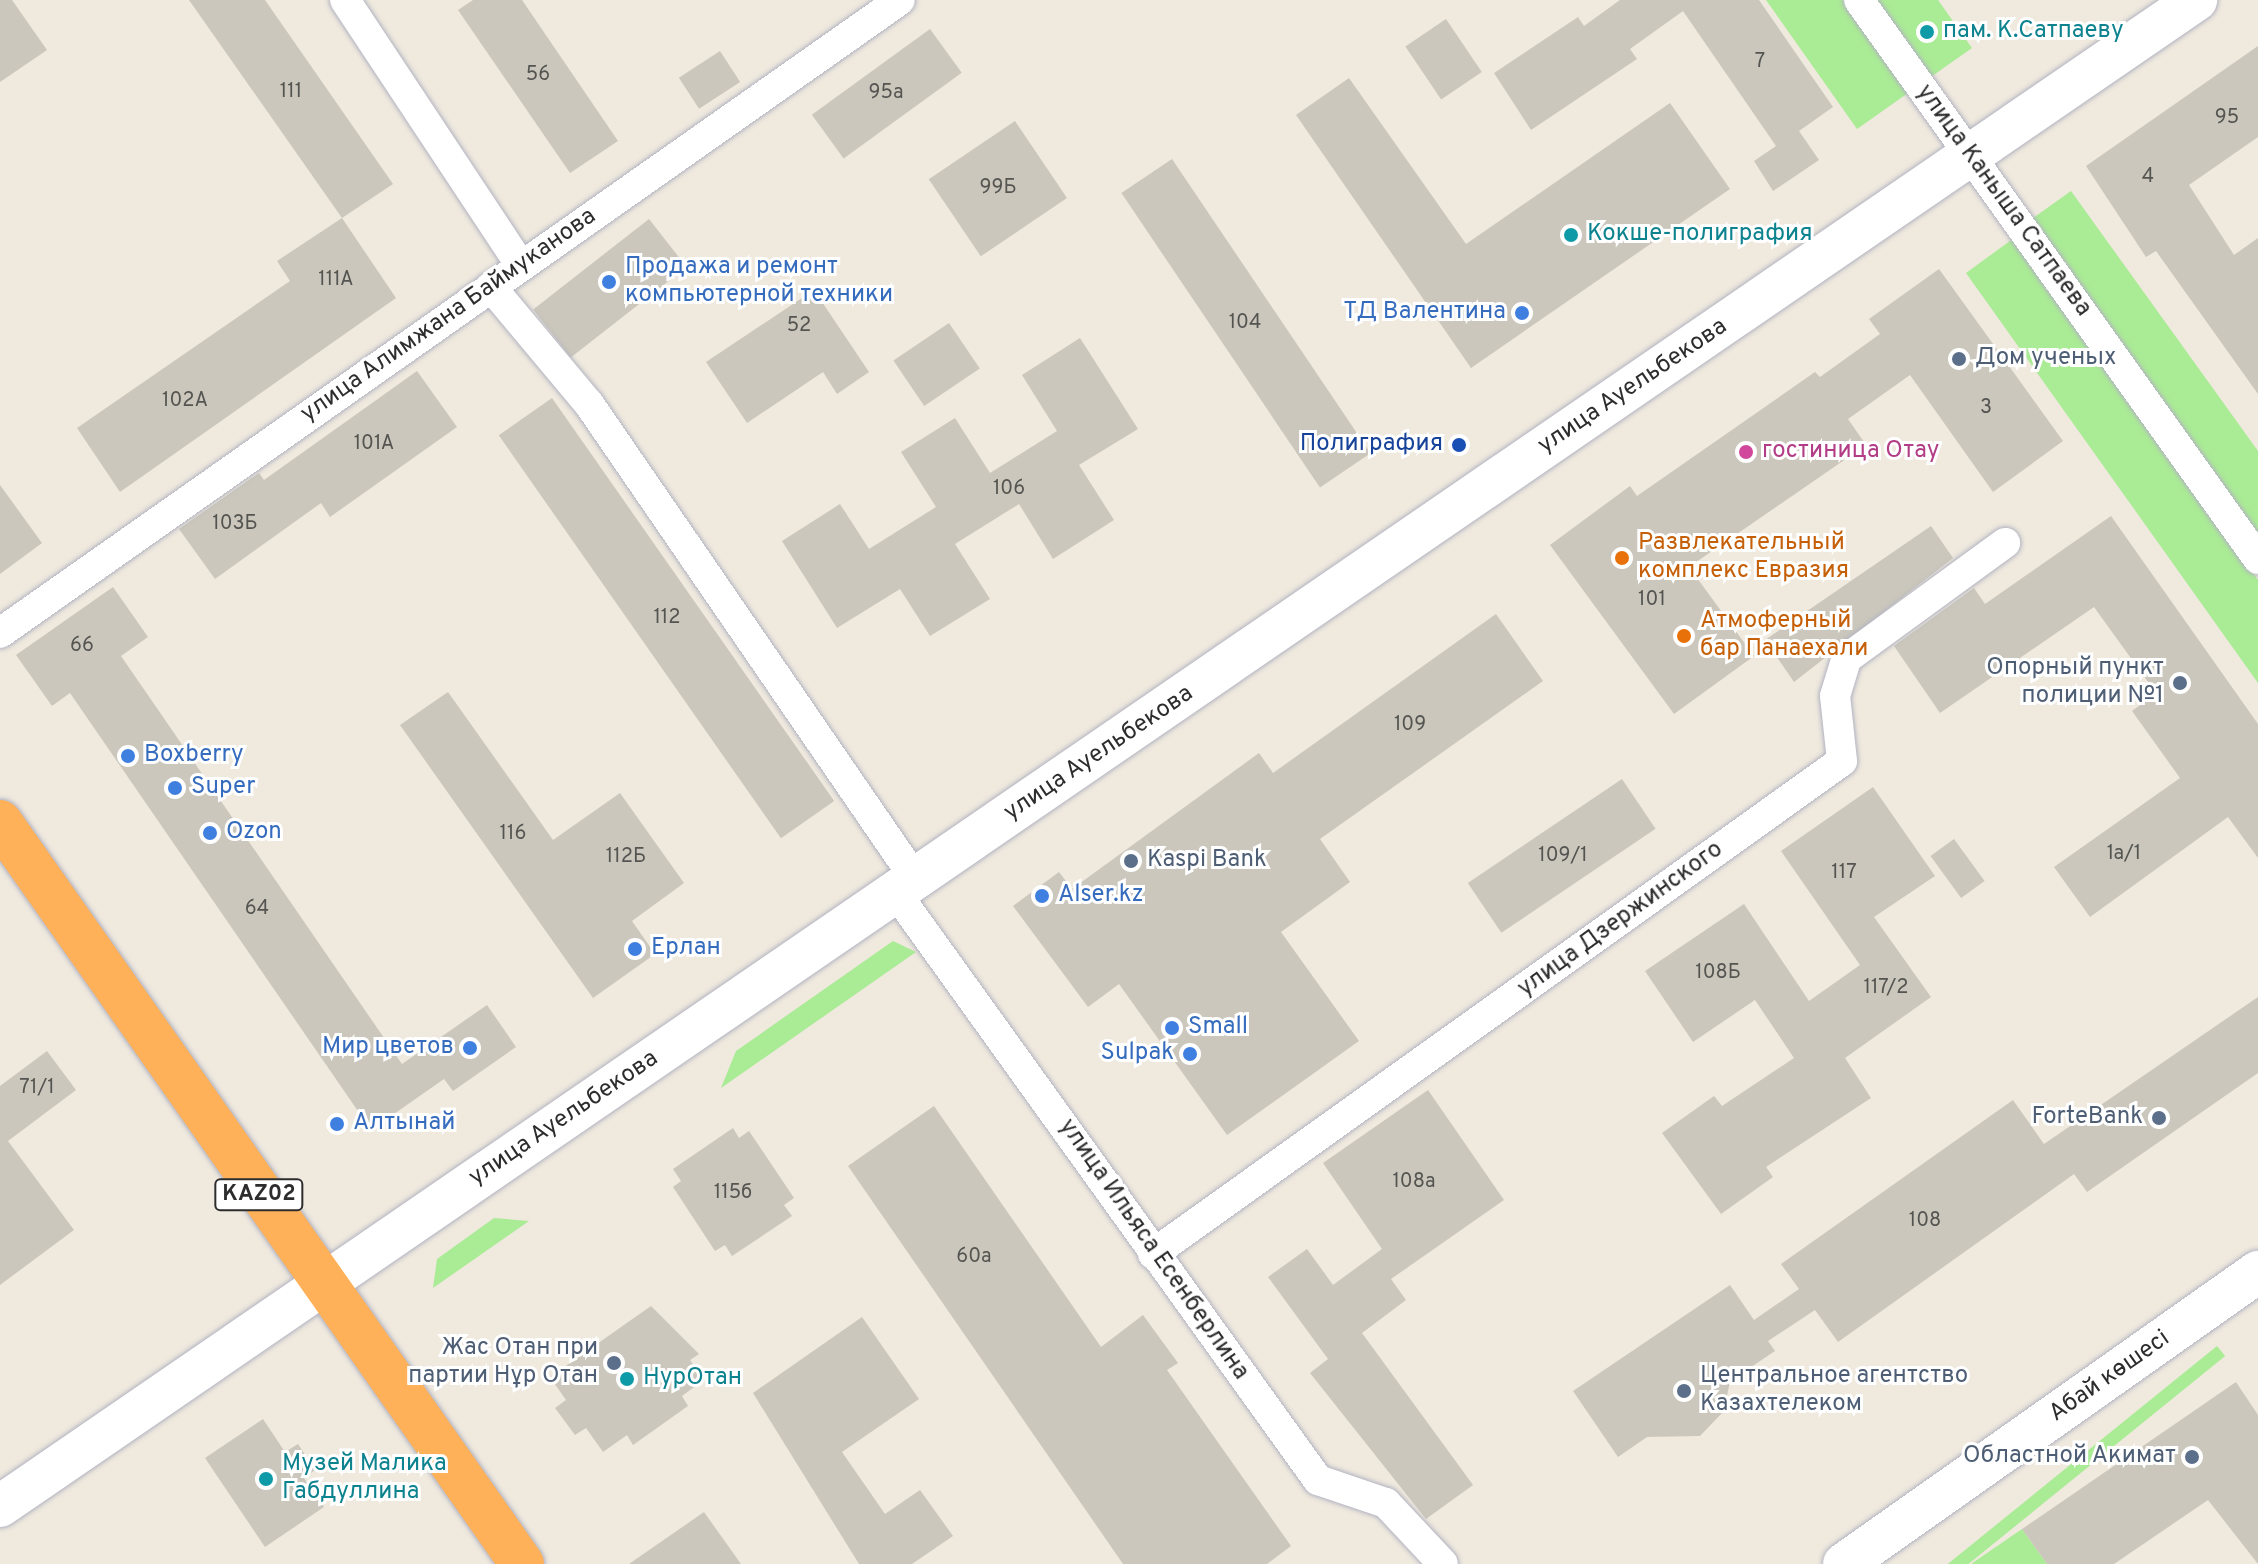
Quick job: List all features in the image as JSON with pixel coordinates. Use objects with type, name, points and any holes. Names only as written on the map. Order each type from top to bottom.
[{"type":"highway","name":"KАZ02","points":[[0,822],[320,1285],[522,1564]]},
{"type":"street","points":[[345,0],[521,266]]},
{"type":"street","name":"улица Алимжана Баймуканова","points":[[0,633],[900,0]]},
{"type":"street","name":"улица Каныша Сатпаева","points":[[1859,0],[2258,559]]},
{"type":"street","name":"улица Ауельбекова","points":[[0,1506],[1971,158],[2196,0]]},
{"type":"street","name":"улица Ильяса Есенберлина","points":[[491,287],[589,404],[906,887],[1153,1254],[1318,1480],[1386,1503],[1443,1564]]},
{"type":"street","name":"улица Дзержинского","points":[[1153,1254],[1842,761],[1835,696],[1846,659],[2005,543]]},
{"type":"street","name":"Абай көшесі","points":[[1844,1564],[2258,1272]]},
{"type":"green space","points":[[1766,0],[1938,0],[1972,48],[1857,129]]},
{"type":"green space","points":[[2071,191],[2258,451],[2258,545],[2026,223]]},
{"type":"green space","points":[[2014,238],[2258,580],[2258,683],[1966,273]]},
{"type":"green space","points":[[893,941],[916,952],[721,1088],[736,1051]]},
{"type":"green space","points":[[494,1218],[529,1221],[433,1288],[437,1259]]},
{"type":"green space","points":[[2217,1346],[2225,1356],[1968,1564],[1948,1564]]},
{"type":"green space","points":[[2022,1529],[2047,1564],[1971,1564]]},
{"type":"building","points":[[0,0],[12,0],[47,50],[0,82]]},
{"type":"building","points":[[189,0],[265,0],[393,184],[342,218]]},
{"type":"building","points":[[473,0],[522,0],[618,141],[570,173],[458,10]]},
{"type":"building","points":[[1620,0],[1759,0],[1833,107],[1799,131],[1819,160],[1773,191],[1754,161],[1776,146],[1683,11],[1630,49],[1637,59],[1531,130],[1494,73],[1578,17],[1584,26]]},
{"type":"building","points":[[1446,19],[1482,72],[1441,99],[1405,46]]},
{"type":"building","points":[[930,29],[962,73],[844,159],[812,115]]},
{"type":"building","points":[[2258,46],[2258,137],[2189,185],[2234,255],[2258,238],[2258,394],[2156,251],[2146,257],[2086,166]]},
{"type":"building","points":[[720,51],[740,82],[699,109],[679,78]]},
{"type":"building","name":"Кокше-полиграфия","points":[[1349,78],[1466,244],[1670,103],[1730,189],[1471,368],[1296,115]]},
{"type":"building","points":[[1015,121],[1067,198],[981,256],[929,179]]},
{"type":"building","points":[[1172,159],[1371,453],[1320,487],[1121,193]]},
{"type":"building","points":[[342,218],[396,298],[120,492],[77,428],[290,281],[277,261]]},
{"type":"building","points":[[649,219],[687,267],[571,358],[533,310]]},
{"type":"building","points":[[1939,269],[2063,441],[1993,492],[1910,375],[1848,419],[1866,445],[1689,567],[1754,656],[1674,714],[1550,545],[1630,486],[1637,496],[1815,372],[1820,377],[1880,334],[1869,319]]},
{"type":"building","points":[[814,290],[869,372],[837,394],[823,372],[747,423],[706,362]]},
{"type":"building","points":[[949,323],[980,369],[924,406],[893,360]]},
{"type":"building","points":[[1080,338],[1138,429],[1079,465],[1114,520],[1053,559],[1019,504],[955,544],[990,599],[930,636],[900,589],[837,628],[782,541],[840,504],[869,549],[936,507],[901,452],[955,418],[990,473],[1057,431],[1022,375]]},
{"type":"building","points":[[417,371],[457,427],[330,517],[321,503],[215,579],[179,529],[259,473],[264,480]]},
{"type":"building","points":[[552,398],[834,801],[781,838],[499,435]]},
{"type":"building","points":[[0,485],[42,543],[0,574]]},
{"type":"building","points":[[2111,516],[2258,724],[2258,858],[2228,817],[2090,917],[2054,867],[2180,778],[2132,711],[2156,693],[2094,607],[1940,713],[1894,646],[1974,588],[1985,604]]},
{"type":"building","points":[[1931,526],[1953,558],[1794,682],[1765,640]]},
{"type":"building","points":[[113,587],[148,637],[121,656],[402,1064],[487,1005],[516,1047],[453,1091],[444,1079],[371,1130],[70,693],[52,706],[16,655]]},
{"type":"building","points":[[1496,614],[1543,681],[1320,839],[1350,882],[1281,932],[1359,1041],[1227,1135],[1119,984],[1088,1007],[1013,906],[1059,872],[1072,889],[1259,753],[1273,773]]},
{"type":"building","points":[[448,692],[553,840],[620,793],[684,883],[632,921],[655,954],[593,998],[400,725]]},
{"type":"building","points":[[1622,779],[1656,829],[1501,933],[1468,883]]},
{"type":"building","points":[[1873,787],[1935,876],[1874,917],[1931,997],[1845,1058],[1871,1098],[1766,1167],[1773,1177],[1721,1214],[1662,1133],[1714,1096],[1722,1106],[1794,1058],[1755,1000],[1693,1042],[1645,971],[1744,904],[1809,1001],[1860,965],[1781,851]]},
{"type":"building","points":[[1954,839],[1985,881],[1961,898],[1931,856]]},
{"type":"building","points":[[2258,997],[2258,1073],[2087,1192],[2074,1174],[1838,1342],[1815,1310],[1768,1341],[1775,1351],[1730,1381],[1724,1411],[1700,1436],[1647,1437],[1618,1457],[1573,1391],[1730,1285],[1754,1320],[1799,1289],[1781,1264],[2013,1100],[2044,1144]]},
{"type":"building","points":[[47,1051],[76,1090],[8,1141],[74,1230],[0,1285],[0,1086]]},
{"type":"building","points":[[1428,1090],[1504,1200],[1391,1279],[1406,1300],[1362,1333],[1473,1485],[1426,1519],[1310,1373],[1328,1359],[1268,1277],[1307,1249],[1333,1285],[1382,1249],[1323,1163]]},
{"type":"building","points":[[934,1106],[1101,1347],[1143,1315],[1178,1363],[1167,1370],[1291,1546],[1267,1564],[1123,1564],[848,1166]]},
{"type":"building","points":[[733,1128],[739,1138],[749,1131],[794,1198],[784,1205],[792,1216],[732,1256],[725,1245],[715,1251],[673,1187],[681,1181],[673,1169]]},
{"type":"building","name":"НурОтан","points":[[651,1306],[699,1354],[690,1360],[704,1380],[682,1396],[688,1406],[633,1445],[627,1435],[603,1452],[586,1428],[575,1435],[555,1408],[566,1400],[550,1377]]},
{"type":"building","points":[[862,1317],[919,1399],[842,1452],[885,1514],[920,1490],[953,1536],[912,1564],[859,1564],[753,1393]]},
{"type":"building","name":"Областной Акимат","points":[[2236,1382],[2258,1415],[2258,1564],[2208,1500],[2114,1564],[2047,1564],[2022,1529]]},
{"type":"building","points":[[263,1419],[285,1452],[298,1444],[315,1470],[304,1478],[324,1507],[265,1547],[205,1458]]},
{"type":"building","points":[[704,1512],[741,1564],[629,1564]]},
{"type":"place","name":"пам. К.Сатпаеву","points":[[1927,32]]},
{"type":"place","name":"Кокше-полиграфия","points":[[1571,235]]},
{"type":"place","name":"Продажа и ремонт компьютерной техники","points":[[609,282]]},
{"type":"place","name":"ТД Валентина","points":[[1522,313]]},
{"type":"place","name":"Дом ученых","points":[[1959,359]]},
{"type":"place","name":"Полиграфия","points":[[1459,445]]},
{"type":"place","name":"гостиница Отау","points":[[1746,452]]},
{"type":"place","name":"Развлекательный комплекс Евразия","points":[[1622,558]]},
{"type":"place","name":"Атмоферный бар Панаехали","points":[[1684,636]]},
{"type":"place","name":"Опорный пункт полиции №1","points":[[2180,683]]},
{"type":"place","name":"Boxberry","points":[[128,756]]},
{"type":"place","name":"Super","points":[[175,788]]},
{"type":"place","name":"Ozon","points":[[210,833]]},
{"type":"place","name":"Kaspi Bank","points":[[1131,861]]},
{"type":"place","name":"Alser.kz","points":[[1042,896]]},
{"type":"place","name":"Ерлан","points":[[635,949]]},
{"type":"place","name":"Small","points":[[1172,1028]]},
{"type":"place","name":"Мир цветов","points":[[470,1048]]},
{"type":"place","name":"Sulpak","points":[[1190,1054]]},
{"type":"place","name":"ForteBank","points":[[2159,1118]]},
{"type":"place","name":"Алтынай","points":[[337,1124]]},
{"type":"place","name":"Жас Отан при партии Нұр Отан","points":[[614,1363]]},
{"type":"place","name":"НурОтан","points":[[627,1379]]},
{"type":"place","name":"Центральное агентство Казахтелеком","points":[[1684,1391]]},
{"type":"place","name":"Областной Акимат","points":[[2192,1457]]},
{"type":"place","name":"Музей Малика Габдуллина","points":[[266,1479]]}]
